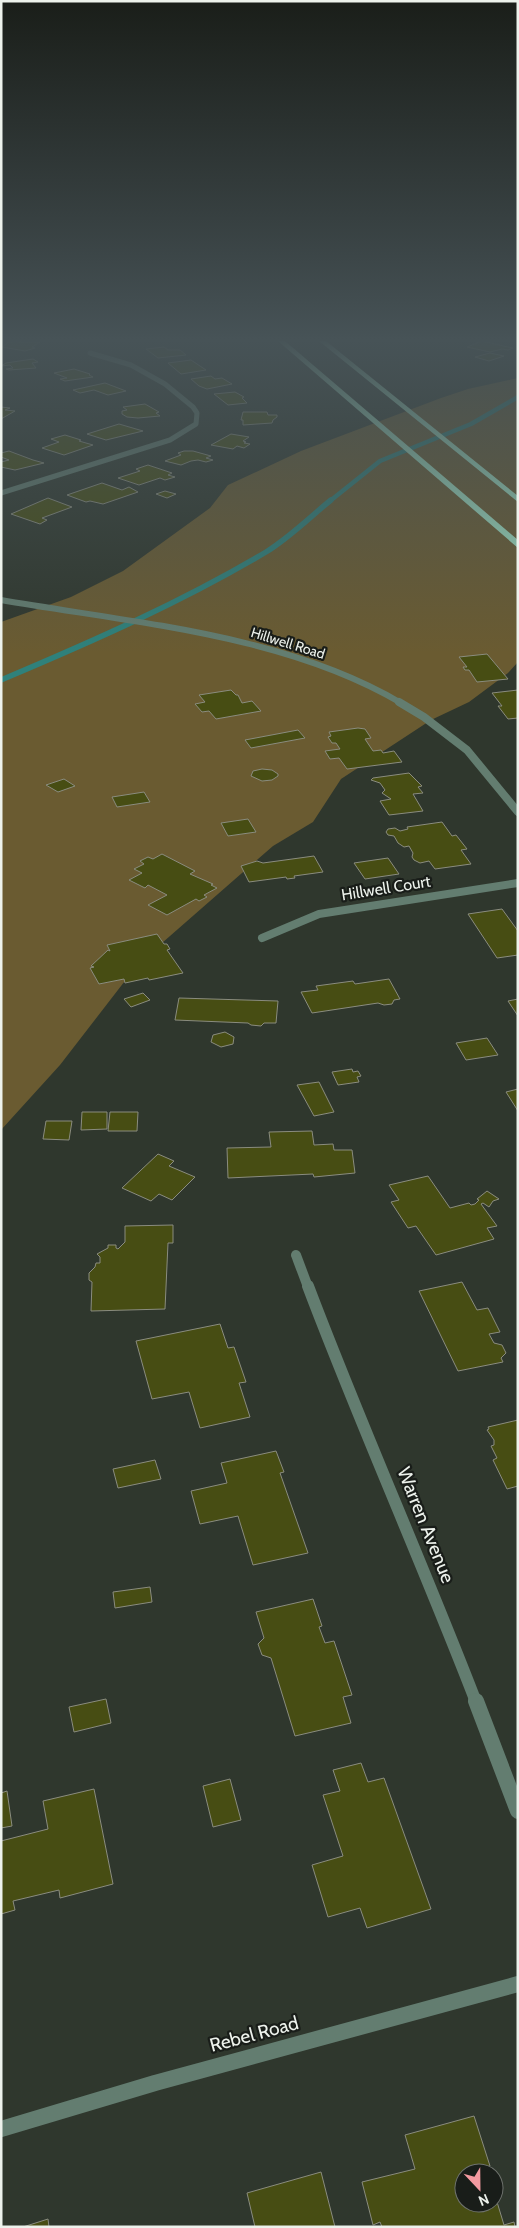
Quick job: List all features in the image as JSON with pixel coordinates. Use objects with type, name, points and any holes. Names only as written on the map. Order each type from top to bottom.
[{"type":"highway","points":[[403,445],[518,546]]},
{"type":"highway","points":[[452,445],[518,500]]},
{"type":"street","points":[[1,493],[154,445]]},
{"type":"street","name":"Hillwell Road","points":[[1,600],[204,634],[289,655],[334,670],[392,697],[429,720],[460,744],[483,767],[518,812]]},
{"type":"street","name":"Hillwell Court","points":[[262,938],[319,914],[518,883]]},
{"type":"street","name":"Warren Avenue","points":[[296,1255],[330,1344],[432,1587],[518,1811]]},
{"type":"street","name":"Rebel Road","points":[[1,2129],[155,2083],[518,1984]]},
{"type":"shaded area","points":[[317,445],[518,445],[518,662],[508,673],[469,702],[431,720],[341,779],[313,822],[273,846],[138,964],[60,1065],[1,1130],[1,622],[71,597],[123,571],[210,508],[228,485]]},
{"type":"building","points":[[51,445],[93,445],[64,455],[42,448]]},
{"type":"building","points":[[211,445],[249,445],[244,448],[237,446],[233,449]]},
{"type":"building","points":[[9,451],[44,463],[15,470],[1,467],[1,462],[9,460],[1,457],[1,453]]},
{"type":"building","points":[[193,451],[211,456],[206,458],[213,460],[206,462],[191,461],[181,465],[165,461],[181,455],[178,453]]},
{"type":"building","points":[[148,465],[172,473],[168,475],[175,477],[165,480],[160,478],[139,485],[118,478],[140,471],[136,469]]},
{"type":"building","points":[[102,483],[122,490],[129,487],[138,492],[103,504],[86,502],[67,495]]},
{"type":"building","points":[[165,491],[176,494],[167,498],[156,494]]},
{"type":"building","points":[[48,498],[72,507],[42,518],[47,520],[40,524],[11,514]]},
{"type":"building","points":[[487,654],[508,679],[477,682],[469,670],[465,670],[463,667],[467,667],[459,657]]},
{"type":"building","points":[[231,690],[238,695],[242,703],[252,701],[261,711],[216,719],[209,711],[202,712],[195,704],[205,702],[199,695]]},
{"type":"building","points":[[518,690],[518,718],[508,719],[498,706],[502,706],[492,693]]},
{"type":"building","points":[[358,728],[365,729],[371,738],[365,739],[373,751],[381,750],[383,753],[394,751],[402,762],[347,769],[339,758],[330,759],[325,751],[340,749],[328,737],[331,736],[329,732]]},
{"type":"building","points":[[298,730],[305,738],[251,748],[245,740]]},
{"type":"building","points":[[262,769],[272,770],[278,776],[272,780],[262,781],[251,776],[253,771]]},
{"type":"building","points":[[409,773],[422,786],[418,787],[423,793],[413,794],[423,811],[389,815],[380,801],[391,799],[382,793],[385,790],[380,783],[371,780],[373,778]]},
{"type":"building","points":[[64,779],[75,786],[58,792],[46,785]]},
{"type":"building","points":[[144,792],[150,802],[117,807],[112,797]]},
{"type":"building","points":[[248,819],[256,832],[228,836],[221,823]]},
{"type":"building","points":[[442,822],[452,836],[456,835],[467,849],[461,850],[471,864],[435,869],[429,861],[420,863],[414,860],[409,846],[404,847],[398,843],[394,836],[388,835],[386,832],[388,829],[395,828],[400,831],[408,829],[407,827]]},
{"type":"building","points":[[162,854],[195,871],[190,874],[213,884],[211,885],[217,888],[204,895],[207,897],[199,901],[196,899],[167,915],[148,905],[167,895],[148,885],[145,888],[129,880],[142,873],[134,869],[144,864],[140,861],[148,857],[153,859]]},
{"type":"building","points":[[314,856],[323,872],[294,876],[295,878],[287,879],[286,877],[249,882],[241,866],[257,861],[263,863]]},
{"type":"building","points":[[388,858],[399,874],[365,879],[354,863]]},
{"type":"building","points":[[502,909],[518,931],[518,955],[497,958],[468,914]]},
{"type":"building","points":[[157,934],[164,944],[167,944],[170,949],[167,950],[183,973],[149,980],[148,978],[125,983],[124,979],[99,984],[90,968],[94,967],[91,966],[108,950],[110,951],[107,945]]},
{"type":"building","points":[[389,979],[400,999],[394,1000],[392,1004],[384,1005],[378,1003],[312,1013],[301,992],[318,990],[316,986],[353,981],[355,984]]},
{"type":"building","points":[[143,993],[150,1000],[131,1007],[124,999]]},
{"type":"building","points":[[179,998],[278,1001],[276,1023],[264,1023],[261,1026],[248,1023],[175,1020]]},
{"type":"building","points":[[518,999],[518,1016],[508,1001]]},
{"type":"building","points":[[225,1032],[234,1037],[233,1044],[221,1047],[211,1042],[213,1035]]},
{"type":"building","points":[[487,1038],[498,1055],[466,1060],[456,1043]]},
{"type":"building","points":[[352,1069],[353,1072],[358,1071],[361,1076],[357,1077],[359,1082],[338,1085],[332,1072]]},
{"type":"building","points":[[319,1082],[334,1112],[314,1116],[297,1085]]},
{"type":"building","points":[[518,1089],[518,1111],[506,1092]]},
{"type":"building","points":[[82,1112],[107,1112],[107,1129],[81,1130]]},
{"type":"building","points":[[110,1112],[138,1112],[137,1131],[108,1131]]},
{"type":"building","points":[[46,1121],[72,1121],[69,1140],[43,1139]]},
{"type":"building","points":[[312,1131],[314,1145],[333,1144],[334,1150],[352,1150],[355,1173],[314,1177],[313,1174],[228,1178],[227,1148],[271,1147],[269,1132]]},
{"type":"building","points":[[158,1154],[174,1161],[169,1166],[195,1177],[172,1200],[159,1194],[151,1201],[122,1188]]},
{"type":"building","points":[[428,1176],[450,1208],[469,1203],[471,1205],[475,1204],[479,1200],[477,1199],[487,1191],[499,1199],[493,1201],[489,1207],[483,1203],[481,1204],[497,1226],[487,1228],[494,1239],[436,1255],[416,1226],[408,1228],[391,1202],[399,1200],[389,1185]]},
{"type":"building","points":[[173,1225],[173,1243],[168,1243],[165,1309],[91,1311],[92,1282],[89,1280],[89,1273],[96,1263],[100,1263],[100,1257],[97,1254],[108,1248],[108,1245],[116,1245],[118,1249],[125,1242],[125,1226]]},
{"type":"building","points":[[462,1282],[477,1310],[488,1308],[500,1332],[489,1334],[494,1343],[502,1345],[506,1353],[501,1358],[503,1362],[458,1371],[419,1291]]},
{"type":"building","points":[[220,1324],[228,1348],[234,1347],[246,1382],[239,1383],[250,1417],[200,1428],[189,1392],[152,1399],[136,1341]]},
{"type":"building","points":[[518,1420],[518,1486],[507,1489],[493,1460],[497,1458],[491,1446],[494,1445],[494,1440],[487,1430],[489,1429],[488,1427]]},
{"type":"building","points":[[276,1451],[284,1472],[280,1473],[308,1553],[253,1565],[238,1516],[200,1524],[191,1491],[227,1483],[221,1463]]},
{"type":"building","points":[[155,1460],[161,1479],[118,1488],[113,1469]]},
{"type":"building","points":[[150,1587],[152,1602],[115,1608],[113,1592]]},
{"type":"building","points":[[313,1599],[322,1626],[319,1627],[325,1643],[334,1641],[352,1695],[343,1697],[351,1723],[295,1736],[271,1658],[262,1655],[258,1644],[264,1638],[256,1612]]},
{"type":"building","points":[[106,1699],[111,1723],[74,1732],[69,1707]]},
{"type":"building","points":[[361,1763],[368,1782],[384,1778],[431,1909],[367,1928],[360,1908],[328,1917],[312,1865],[343,1856],[323,1795],[340,1791],[333,1770]]},
{"type":"building","points":[[230,1779],[241,1820],[213,1827],[203,1786]]},
{"type":"building","points":[[94,1789],[113,1884],[60,1898],[59,1890],[13,1901],[15,1910],[1,1914],[1,1841],[48,1829],[43,1801]]},
{"type":"building","points":[[7,1791],[12,1826],[1,1828],[1,1793]]},
{"type":"building","points":[[474,2116],[489,2163],[454,2163],[454,2213],[500,2213],[504,2225],[514,2222],[515,2227],[382,2227],[380,2222],[373,2225],[362,2182],[415,2169],[405,2135]]},
{"type":"building","points":[[321,2172],[335,2227],[255,2227],[247,2193]]},
{"type":"building","points":[[48,2219],[49,2227],[23,2227]]},
{"type":"waterway","points":[[330,501],[380,461],[419,445]]},
{"type":"waterway","points":[[1,680],[69,651],[202,588],[275,546],[331,500]]}]
